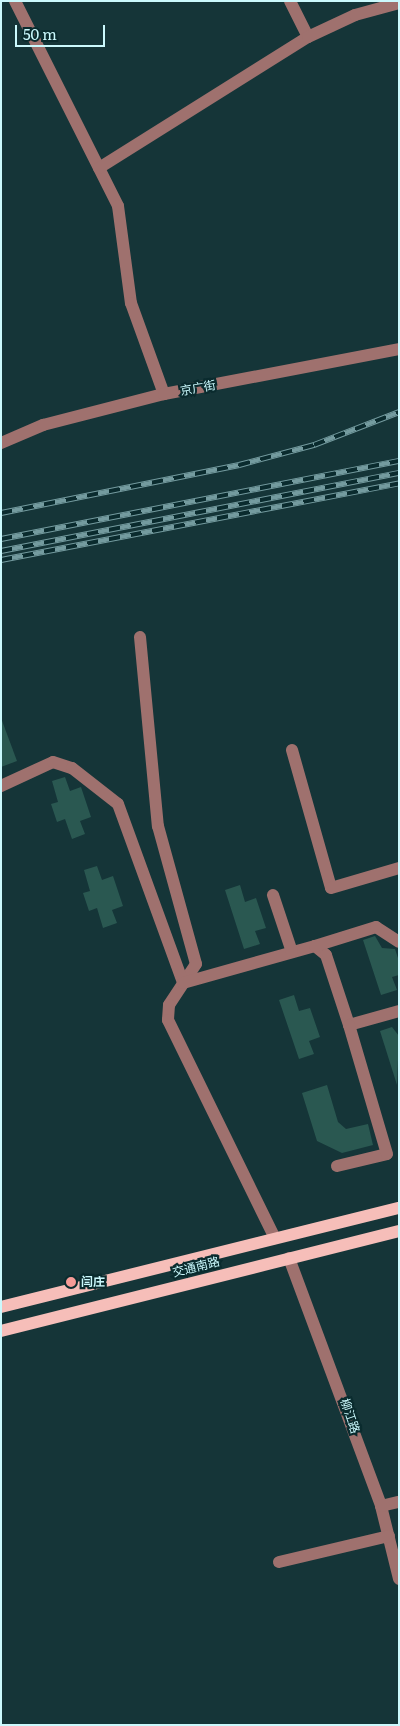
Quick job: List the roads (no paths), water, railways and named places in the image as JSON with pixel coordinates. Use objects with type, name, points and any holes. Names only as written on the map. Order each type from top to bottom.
[{"type":"main road","name":"交通南路","points":[[1,1308],[399,1208]]},
{"type":"main road","name":"交通南路","points":[[1,1332],[399,1231]]},
{"type":"main road","points":[[275,1238],[289,1258]]},
{"type":"street","points":[[15,1],[118,206],[131,303],[164,394]]},
{"type":"street","points":[[290,1],[308,37]]},
{"type":"street","points":[[99,168],[308,37],[355,15],[399,3]]},
{"type":"street","name":"京广街","points":[[1,443],[43,425],[164,394],[399,348]]},
{"type":"street","points":[[140,637],[158,826],[196,964],[169,1005],[168,1020],[275,1238]]},
{"type":"street","points":[[292,750],[331,888],[399,868]]},
{"type":"street","points":[[1,786],[54,762],[72,768],[118,804],[183,983]]},
{"type":"street","points":[[273,896],[292,952]]},
{"type":"street","points":[[183,983],[376,928],[399,942]]},
{"type":"street","points":[[315,946],[326,955],[387,1154],[337,1166]]},
{"type":"street","points":[[349,1025],[399,1011]]},
{"type":"street","name":"柳江路","points":[[289,1258],[382,1506],[399,1579]]},
{"type":"street","points":[[382,1506],[399,1502]]},
{"type":"street","points":[[279,1562],[389,1536]]},
{"type":"railway","points":[[1,513],[239,465],[314,445],[399,412]]},
{"type":"railway","points":[[1,539],[399,461]]},
{"type":"railway","points":[[1,551],[399,473]]},
{"type":"railway","points":[[1,560],[399,483]]},
{"type":"place","name":"闫庄","points":[[71,1282]]}]
